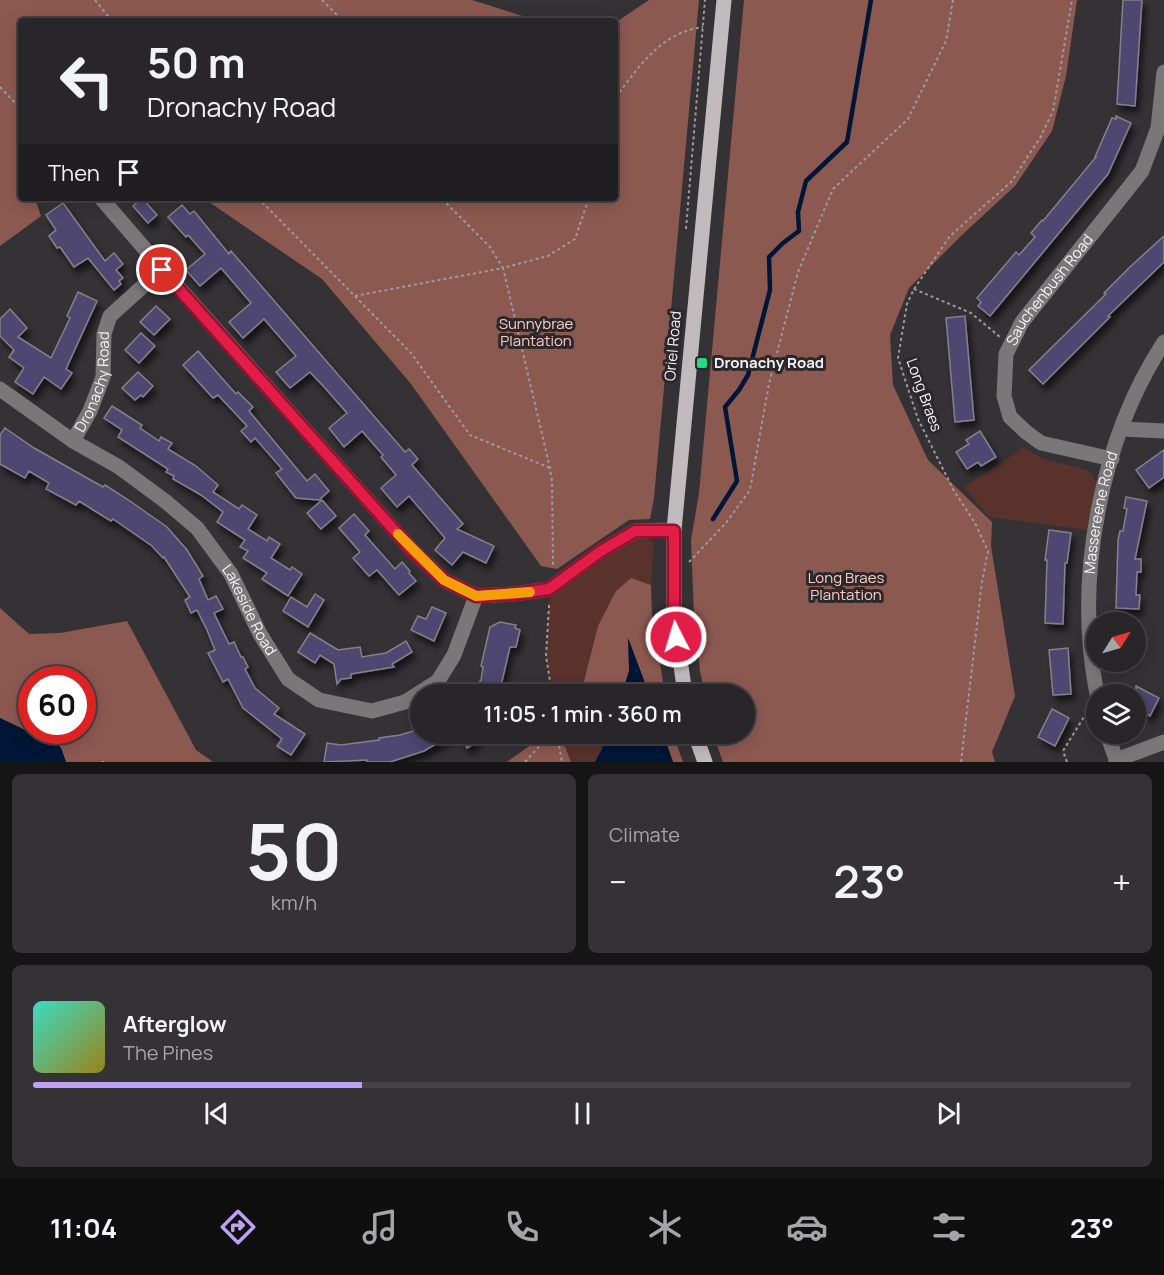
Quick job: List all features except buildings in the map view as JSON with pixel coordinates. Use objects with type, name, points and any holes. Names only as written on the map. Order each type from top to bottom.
[{"type":"main road","name":"Oriel Road","points":[[684,684],[674,617],[674,531],[724,0]]},
{"type":"main road","points":[[699,744],[705,762]]},
{"type":"street","name":"Sauchenbush Road","points":[[1112,459],[1041,443],[1010,417],[1004,396],[1006,354],[1022,322],[1142,171],[1158,128],[1164,72]]},
{"type":"street","points":[[104,201],[162,270],[412,550],[444,580],[476,596],[514,594],[550,583],[635,531],[674,531]]},
{"type":"street","name":"Dronachy Road","points":[[73,441],[90,411],[103,377],[104,334],[110,316],[162,270]]},
{"type":"street","name":"Massereene Road","points":[[1093,684],[1089,594],[1097,522],[1112,459],[1122,429],[1139,385],[1164,342]]},
{"type":"street","name":"Lakeside Road","points":[[0,390],[73,441],[119,467],[197,528],[231,574],[260,634],[288,679],[319,700],[372,711],[405,702],[438,681],[454,655],[476,596]]},
{"type":"street","points":[[1122,429],[1164,431]]},
{"type":"street","points":[[1110,744],[1116,761],[1164,742]]},
{"type":"path","points":[[95,0],[110,18]]},
{"type":"path","points":[[322,0],[340,18]]},
{"type":"path","points":[[674,579],[726,523],[750,490],[770,384],[798,272],[828,199],[833,189],[908,119],[946,41],[953,0]]},
{"type":"path","name":"Long Braes","points":[[961,762],[982,582],[988,551],[975,523],[954,491],[918,419],[898,358],[907,304],[914,289],[950,236],[1011,182],[1040,138],[1053,111],[1072,0]]},
{"type":"path","points":[[618,95],[642,61],[678,33],[702,27],[721,28]]},
{"type":"path","points":[[693,29],[701,34]]},
{"type":"path","points":[[0,87],[18,106]]},
{"type":"path","points":[[261,201],[411,353],[470,435],[550,468]]},
{"type":"path","points":[[445,201],[490,247],[503,268],[550,468],[553,573],[550,583],[546,656],[550,684]]},
{"type":"path","points":[[356,297],[503,268],[548,256],[575,239],[588,201]]},
{"type":"path","points":[[914,289],[971,313],[1011,346]]},
{"type":"path","points":[[1067,762],[1063,751],[1086,713]]},
{"type":"path","points":[[525,762],[541,744]]},
{"type":"path","points":[[559,744],[562,762]]},
{"type":"shaded area","points":[[1022,447],[1044,459],[1087,470],[1093,475],[1097,484],[1087,530],[989,517],[964,487]]},
{"type":"shaded area","points":[[637,535],[654,542],[651,585],[630,578],[598,626],[583,684],[550,684],[546,656],[549,599]]},
{"type":"shaded area","points":[[564,744],[600,744],[603,747],[595,762],[571,762]]},
{"type":"green space","points":[[0,0],[472,0],[529,18],[18,18],[18,201],[36,201],[41,216],[0,246]]},
{"type":"green space","name":"Sunnybrae Plantation","points":[[649,0],[699,0],[654,498],[650,519],[629,520],[557,569],[541,566],[411,384],[322,279],[207,201],[618,201],[618,21]]},
{"type":"green space","name":"Long Braes Plantation","points":[[744,0],[1077,0],[1066,76],[1052,131],[1015,186],[909,288],[890,335],[893,385],[928,460],[992,522],[991,546],[1015,696],[992,752],[995,762],[723,762],[717,744],[755,744],[755,684],[703,684],[694,615],[691,540],[699,493]]},
{"type":"green space","points":[[631,578],[651,585],[652,615],[663,684],[645,684],[629,640],[629,671],[625,684],[583,684],[598,626],[616,591]]},
{"type":"green space","points":[[0,608],[29,634],[60,633],[127,621],[196,750],[213,762],[66,762],[57,744],[96,744],[96,666],[18,666],[18,727],[0,718]]},
{"type":"green space","points":[[532,744],[564,744],[571,762],[507,762]]},
{"type":"green space","points":[[667,744],[677,744],[683,762],[673,762]]},
{"type":"water","points":[[628,638],[645,684],[625,684],[629,671]]},
{"type":"water","points":[[0,718],[18,727],[18,744],[57,744],[66,762],[0,762]]},
{"type":"water","points":[[600,744],[667,744],[673,762],[595,762],[603,747]]},
{"type":"waterway","points":[[713,519],[737,481],[725,407],[748,375],[770,290],[769,257],[799,231],[798,212],[806,181],[847,142],[871,0]]},
{"type":"slow traffic","points":[[398,534],[444,580],[476,596],[530,592]]},
{"type":"place","name":"Dronachy Road","points":[[702,363]]},
{"type":"route","points":[[162,270],[412,550],[444,580],[476,596],[549,589],[601,551],[635,531],[674,531],[676,637]]}]
